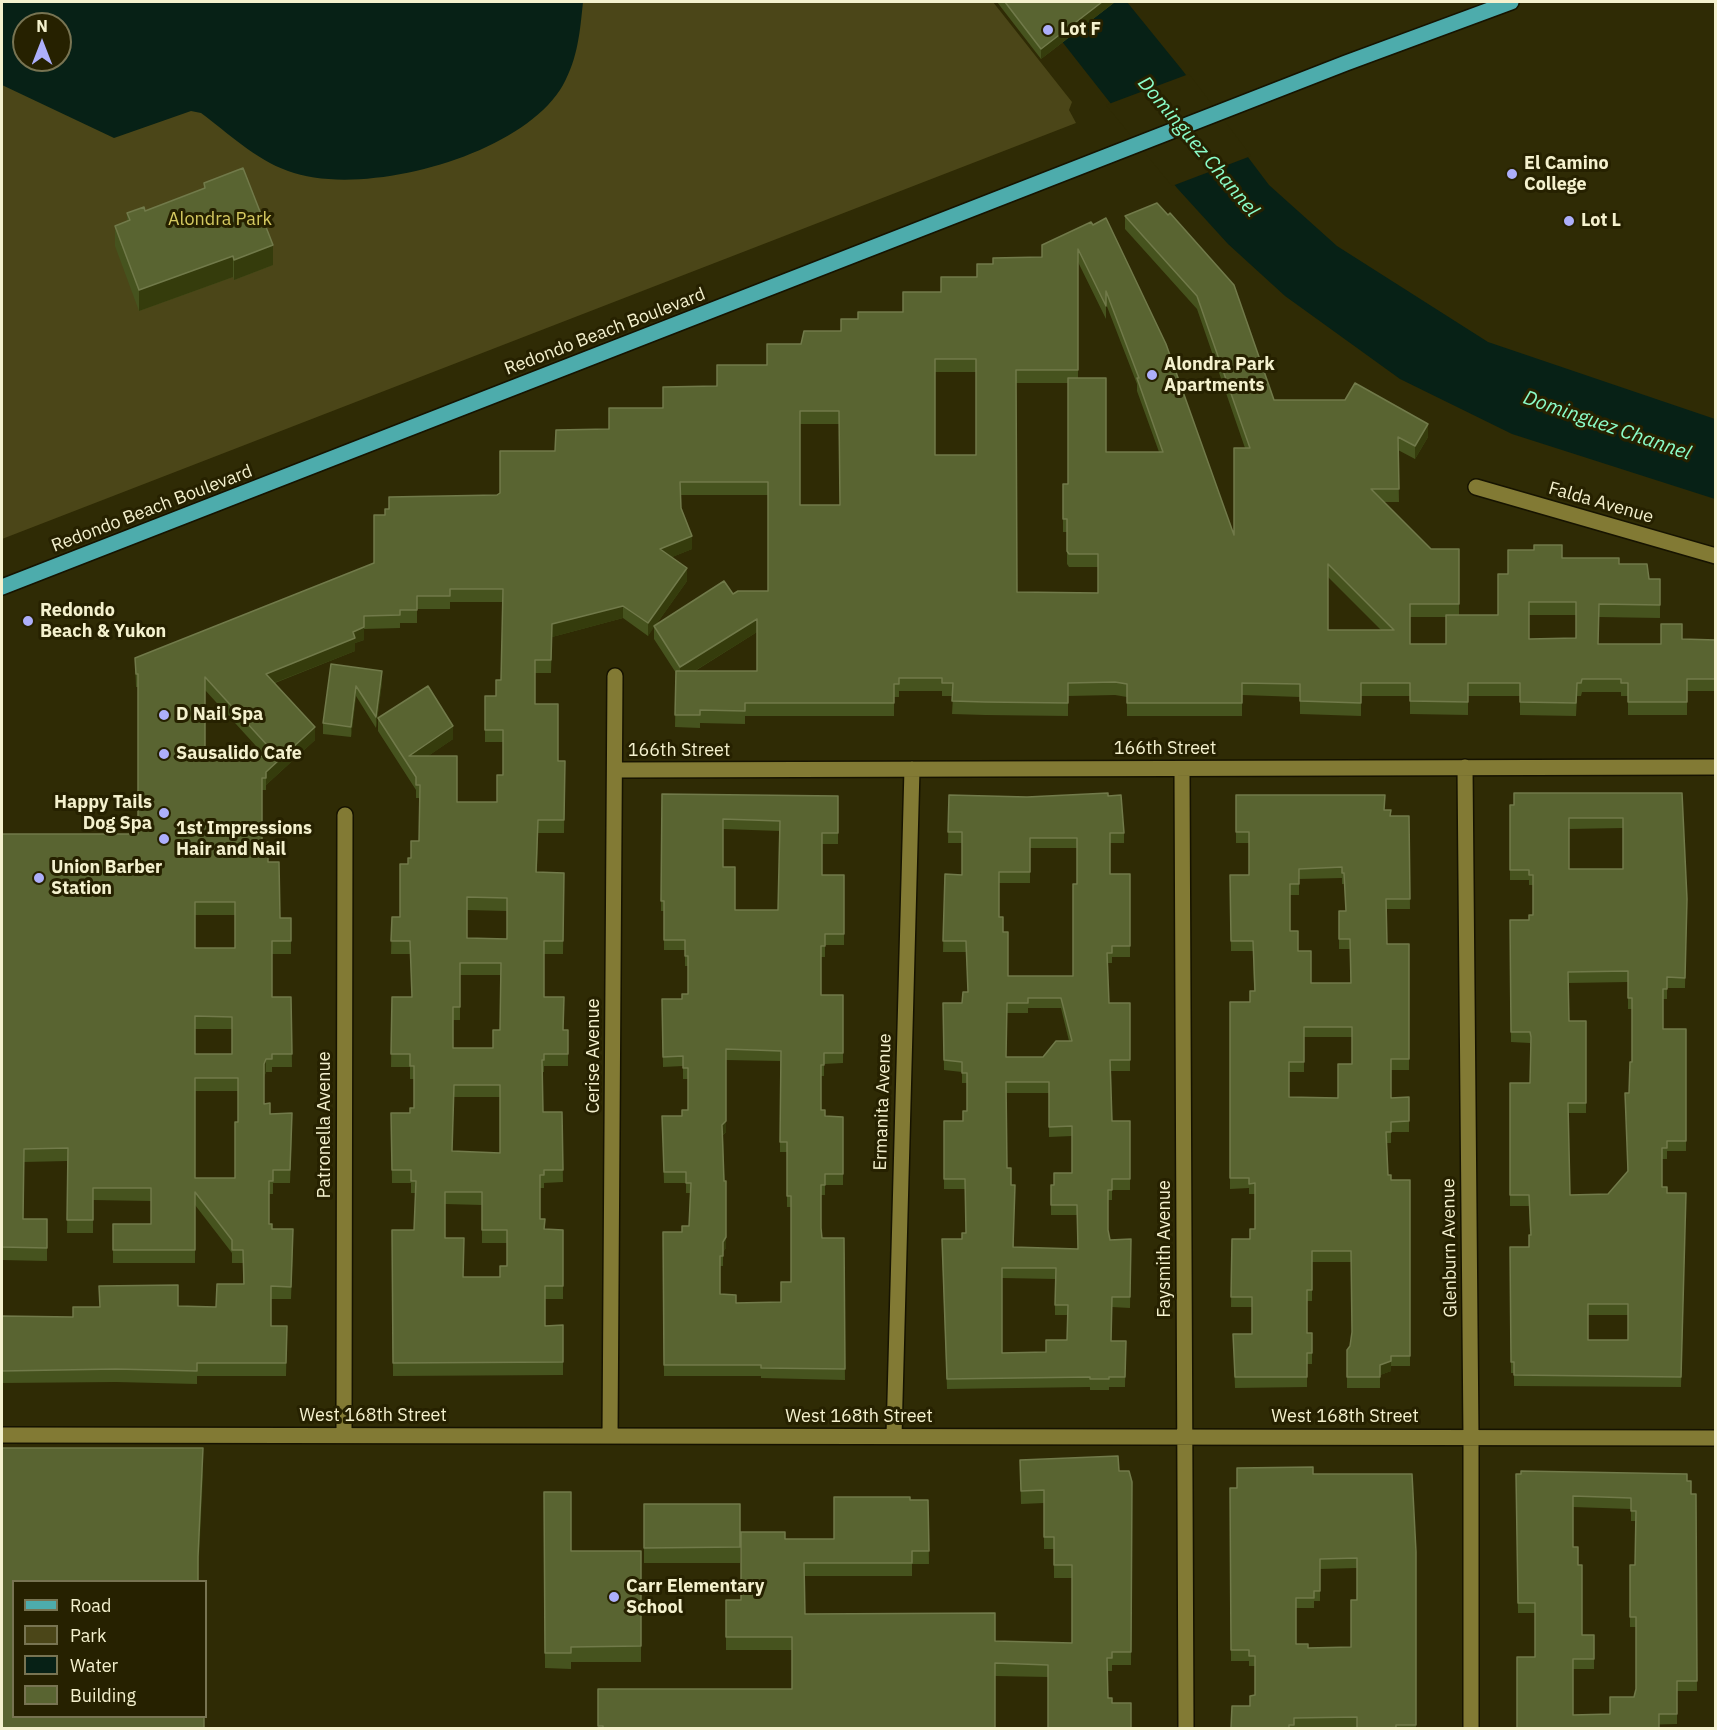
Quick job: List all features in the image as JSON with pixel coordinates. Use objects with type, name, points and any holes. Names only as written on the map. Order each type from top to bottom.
[{"type":"main road","name":"Redondo Beach Boulevard","points":[[2,587],[1221,112],[1511,2]]},
{"type":"street","name":"Falda Avenue","points":[[1476,487],[1716,556]]},
{"type":"street","name":"Cerise Avenue","points":[[610,1436],[615,676]]},
{"type":"street","name":"Glenburn Avenue","points":[[1465,767],[1472,1437],[1471,1728]]},
{"type":"street","name":"166th Street","points":[[615,770],[1716,767]]},
{"type":"street","name":"Ermanita Avenue","points":[[894,1436],[912,769]]},
{"type":"street","name":"Faysmith Avenue","points":[[1182,769],[1186,1728]]},
{"type":"street","name":"Patronella Avenue","points":[[344,1435],[345,815]]},
{"type":"street","name":"West 168th Street","points":[[2,1435],[1716,1437]]},
{"type":"green space","name":"Alondra Park","points":[[2,2],[993,2],[1072,102],[1069,110],[1076,123],[2,539]]},
{"type":"water","points":[[2,2],[583,2],[578,44],[572,65],[563,85],[543,110],[514,132],[478,151],[438,165],[397,175],[357,179],[319,178],[288,171],[264,160],[201,113],[191,111],[114,138],[2,85]]},
{"type":"water","name":"Dominguez Channel","points":[[1031,2],[1127,2],[1183,71],[1269,185],[1337,246],[1488,342],[1715,419],[1715,499],[1512,434],[1400,379],[1285,296],[1228,244],[1177,188]]},
{"type":"pier","points":[[1189,74],[1251,156],[1172,186],[1106,105]]},
{"type":"building","name":"Lot F","points":[[1005,2],[1102,2],[1041,49]]},
{"type":"building","points":[[243,168],[273,245],[234,260],[233,256],[139,290],[115,226],[130,220],[127,213],[144,207],[145,211],[205,188],[204,183]]},
{"type":"building","points":[[1157,203],[1168,215],[1170,213],[1234,285],[1274,400],[1345,400],[1355,383],[1428,424],[1415,446],[1398,437],[1399,489],[1371,489],[1431,549],[1459,549],[1459,604],[1410,604],[1410,644],[1446,644],[1446,615],[1498,615],[1498,574],[1508,574],[1508,550],[1534,550],[1534,545],[1562,545],[1562,558],[1619,558],[1619,564],[1647,564],[1649,579],[1660,579],[1660,605],[1599,604],[1598,644],[1661,644],[1661,624],[1682,624],[1682,639],[1716,640],[1716,679],[1687,679],[1687,702],[1628,702],[1628,683],[1621,683],[1621,679],[1582,679],[1581,683],[1577,683],[1576,703],[1520,702],[1520,683],[1468,683],[1468,702],[1410,701],[1410,683],[1361,683],[1361,703],[1300,701],[1300,684],[1242,683],[1242,703],[1127,703],[1127,684],[1115,682],[1068,683],[1068,703],[952,701],[953,683],[942,683],[942,678],[899,678],[899,684],[894,684],[894,703],[745,703],[745,711],[700,710],[700,715],[675,715],[676,671],[757,671],[757,619],[680,667],[654,626],[724,581],[733,594],[738,591],[768,591],[768,482],[680,482],[681,508],[692,536],[660,549],[687,568],[648,623],[623,606],[552,624],[551,660],[535,660],[535,704],[558,704],[558,761],[565,761],[564,820],[538,820],[536,872],[564,873],[563,941],[544,941],[544,997],[564,997],[563,1030],[568,1030],[568,1054],[544,1054],[544,1060],[542,1060],[543,1112],[562,1112],[563,1170],[544,1170],[544,1175],[540,1175],[540,1219],[545,1219],[544,1229],[563,1230],[563,1286],[545,1286],[545,1326],[563,1325],[563,1362],[393,1363],[392,1230],[414,1230],[416,1181],[411,1181],[411,1170],[392,1170],[391,1113],[410,1113],[410,1108],[414,1108],[414,1066],[410,1066],[410,1054],[391,1054],[392,997],[412,997],[410,941],[391,941],[392,917],[400,917],[400,864],[408,864],[408,858],[411,858],[411,841],[419,841],[420,785],[416,785],[416,777],[378,718],[428,686],[453,726],[409,756],[457,756],[457,802],[497,802],[497,775],[503,775],[503,730],[485,730],[485,696],[496,696],[496,680],[501,680],[503,589],[450,589],[450,596],[417,596],[417,610],[400,610],[400,615],[364,616],[364,627],[353,632],[355,638],[266,674],[315,727],[266,772],[266,778],[262,778],[262,842],[268,842],[268,862],[279,862],[280,918],[291,918],[291,941],[272,941],[272,997],[291,997],[292,1054],[272,1054],[272,1059],[266,1059],[264,1064],[264,1104],[270,1103],[270,1114],[292,1113],[290,1170],[273,1170],[273,1181],[269,1181],[269,1224],[272,1224],[272,1229],[293,1229],[291,1287],[271,1286],[271,1326],[287,1326],[286,1363],[197,1363],[197,1371],[116,1369],[2,1371],[2,1316],[73,1317],[73,1307],[100,1307],[99,1286],[178,1285],[178,1306],[216,1307],[217,1284],[244,1284],[243,1250],[232,1250],[232,1240],[195,1192],[195,1250],[113,1250],[113,1224],[151,1224],[151,1188],[93,1188],[93,1220],[67,1220],[68,1148],[24,1149],[23,1219],[47,1219],[47,1248],[2,1247],[2,834],[138,834],[138,674],[136,674],[135,658],[374,563],[374,515],[385,515],[385,509],[389,509],[389,497],[497,495],[500,493],[500,451],[555,451],[556,430],[609,429],[609,408],[663,408],[663,387],[717,386],[717,365],[767,365],[767,344],[801,344],[804,331],[841,331],[841,319],[858,319],[858,312],[903,312],[903,292],[941,292],[941,277],[977,277],[977,264],[993,264],[993,258],[1042,257],[1042,245],[1091,222],[1093,225],[1106,218],[1166,344],[1234,535],[1234,448],[1250,448],[1197,296],[1125,216]],"holes":[[[1078,249],[1106,306],[1106,291],[1139,378],[1137,378],[1163,452],[1106,452],[1106,378],[1068,378],[1068,484],[1063,484],[1063,519],[1067,519],[1067,551],[1069,554],[1098,554],[1098,593],[1017,592],[1016,370],[1078,370]],[[935,359],[976,359],[976,455],[935,455]],[[800,411],[839,411],[840,505],[800,505]],[[1328,564],[1394,630],[1328,630]],[[1529,602],[1576,602],[1576,638],[1529,639]],[[205,677],[277,756],[205,757]],[[467,897],[507,898],[507,939],[467,938]],[[195,902],[235,902],[235,948],[195,948]],[[460,963],[501,963],[500,1030],[493,1030],[493,1048],[453,1048],[453,1007],[460,1007]],[[195,1016],[232,1017],[232,1054],[195,1054]],[[195,1078],[238,1078],[238,1122],[235,1122],[235,1178],[195,1178]],[[454,1085],[500,1085],[500,1153],[452,1151]],[[445,1192],[482,1192],[482,1230],[507,1230],[507,1266],[500,1266],[500,1277],[463,1277],[464,1238],[445,1238]]]},
{"type":"building","points":[[331,664],[382,671],[376,717],[356,686],[351,727],[323,723]]},
{"type":"building","points":[[1108,793],[1108,796],[1121,795],[1124,833],[1110,833],[1110,874],[1130,874],[1130,946],[1112,946],[1112,953],[1107,953],[1109,1003],[1130,1003],[1130,1060],[1110,1060],[1112,1121],[1130,1121],[1130,1179],[1112,1179],[1112,1190],[1108,1190],[1108,1230],[1110,1240],[1131,1239],[1130,1297],[1112,1297],[1111,1341],[1126,1341],[1125,1377],[1109,1377],[1109,1379],[1090,1379],[1090,1377],[947,1379],[942,1239],[962,1239],[962,1233],[966,1233],[965,1179],[944,1179],[944,1121],[963,1121],[963,1111],[967,1111],[967,1073],[962,1073],[962,1062],[944,1060],[943,1003],[962,1003],[963,992],[968,992],[966,941],[943,941],[945,874],[962,875],[962,832],[948,832],[949,795],[1027,797]],"holes":[[[1030,838],[1077,838],[1077,884],[1073,884],[1073,976],[1008,976],[1008,932],[1003,932],[1003,917],[999,917],[999,872],[1030,872]],[[1028,998],[1061,998],[1072,1041],[1056,1041],[1043,1057],[1006,1057],[1007,1003],[1028,1003]],[[1006,1082],[1049,1082],[1049,1127],[1072,1126],[1072,1173],[1054,1173],[1054,1185],[1051,1185],[1051,1205],[1077,1205],[1078,1249],[1013,1247],[1015,1185],[1011,1185],[1011,1168],[1007,1168]],[[1002,1268],[1056,1268],[1055,1305],[1068,1305],[1067,1340],[1046,1340],[1046,1352],[1002,1353]]]},
{"type":"building","points":[[1514,793],[1682,793],[1687,899],[1685,978],[1667,977],[1667,989],[1663,989],[1663,1029],[1686,1029],[1686,1141],[1667,1141],[1667,1148],[1662,1148],[1662,1187],[1667,1187],[1667,1193],[1686,1193],[1681,1377],[1514,1375],[1514,1362],[1511,1362],[1510,1247],[1529,1247],[1529,1235],[1531,1235],[1529,1195],[1510,1195],[1510,1083],[1530,1083],[1531,1037],[1530,1032],[1511,1032],[1510,920],[1529,920],[1529,915],[1533,915],[1533,875],[1529,875],[1529,870],[1510,870],[1510,805],[1514,805]],"holes":[[[1569,818],[1623,818],[1623,869],[1569,869]],[[1628,971],[1628,998],[1632,998],[1632,1062],[1630,1062],[1629,1093],[1625,1093],[1628,1171],[1608,1194],[1570,1195],[1568,1103],[1586,1103],[1586,1021],[1569,1021],[1568,972]],[[1588,1304],[1628,1304],[1628,1340],[1588,1340]]]},
{"type":"building","points":[[662,794],[838,796],[838,833],[822,833],[822,875],[844,875],[844,934],[825,934],[825,946],[821,946],[821,995],[843,995],[843,1053],[824,1053],[824,1065],[821,1065],[821,1110],[825,1110],[825,1116],[843,1117],[843,1174],[825,1174],[825,1185],[821,1185],[821,1228],[822,1238],[844,1238],[845,1369],[761,1368],[761,1365],[664,1365],[663,1232],[682,1232],[682,1226],[689,1226],[691,1183],[686,1183],[686,1172],[664,1172],[662,1116],[682,1116],[682,1110],[688,1110],[688,1068],[683,1068],[683,1056],[663,1057],[662,999],[682,999],[682,994],[688,994],[688,956],[685,956],[685,940],[664,940],[664,901],[661,901]],"holes":[[[723,819],[780,821],[778,910],[735,910],[735,867],[723,867]],[[726,1049],[781,1051],[780,1142],[787,1142],[787,1196],[791,1196],[791,1282],[781,1282],[781,1302],[736,1303],[736,1295],[720,1294],[720,1256],[723,1256],[723,1242],[726,1237],[726,1181],[724,1181],[722,1125],[726,1121]]]},
{"type":"building","points":[[1236,795],[1385,795],[1384,810],[1391,810],[1390,816],[1409,816],[1410,899],[1386,899],[1387,944],[1409,944],[1409,1059],[1391,1059],[1391,1098],[1409,1097],[1409,1121],[1391,1122],[1391,1132],[1386,1132],[1388,1175],[1391,1175],[1391,1180],[1410,1180],[1410,1356],[1391,1356],[1391,1361],[1380,1365],[1380,1377],[1347,1377],[1347,1350],[1350,1346],[1352,1332],[1351,1251],[1312,1251],[1312,1290],[1307,1290],[1307,1333],[1312,1333],[1312,1353],[1307,1353],[1307,1377],[1235,1377],[1233,1334],[1252,1334],[1252,1297],[1231,1297],[1232,1239],[1250,1239],[1250,1229],[1255,1229],[1255,1183],[1249,1184],[1249,1178],[1230,1178],[1230,1002],[1250,1002],[1250,991],[1255,991],[1253,941],[1231,941],[1230,875],[1249,875],[1249,832],[1236,832]],"holes":[[[1342,867],[1346,911],[1339,911],[1339,939],[1350,939],[1351,983],[1311,983],[1311,951],[1298,951],[1298,931],[1290,931],[1290,884],[1299,884],[1299,869]],[[1304,1027],[1352,1027],[1352,1064],[1338,1064],[1338,1098],[1289,1097],[1289,1062],[1304,1062]]]},
{"type":"building","points":[[2,1448],[203,1448],[198,1580],[12,1580],[12,1718],[204,1718],[204,1728],[2,1728]]},
{"type":"building","points":[[1118,1456],[1119,1471],[1129,1471],[1132,1482],[1131,1652],[1112,1652],[1112,1658],[1107,1658],[1108,1698],[1112,1698],[1112,1703],[1131,1703],[1131,1728],[1048,1728],[1048,1665],[995,1663],[995,1728],[603,1728],[603,1726],[598,1726],[598,1689],[792,1689],[792,1637],[726,1637],[726,1600],[741,1600],[741,1532],[785,1532],[785,1539],[834,1539],[834,1497],[910,1497],[910,1500],[928,1500],[929,1551],[912,1551],[912,1563],[804,1563],[805,1614],[995,1613],[995,1641],[1072,1643],[1072,1565],[1054,1565],[1054,1537],[1044,1537],[1044,1490],[1021,1491],[1020,1460]]},
{"type":"building","points":[[1313,1467],[1313,1474],[1412,1474],[1416,1552],[1416,1725],[1396,1725],[1396,1728],[1357,1728],[1357,1717],[1294,1718],[1294,1725],[1289,1725],[1289,1728],[1231,1728],[1232,1706],[1250,1706],[1250,1696],[1255,1695],[1255,1656],[1249,1656],[1249,1650],[1231,1650],[1230,1488],[1237,1488],[1237,1468]],"holes":[[[1357,1558],[1357,1600],[1351,1600],[1351,1647],[1308,1648],[1308,1644],[1296,1644],[1296,1598],[1314,1598],[1314,1591],[1320,1591],[1320,1559]]]},
{"type":"building","points":[[1521,1471],[1687,1474],[1687,1481],[1691,1481],[1691,1494],[1696,1494],[1697,1681],[1677,1681],[1677,1714],[1659,1714],[1659,1728],[1517,1728],[1517,1657],[1535,1657],[1535,1603],[1518,1603],[1516,1474],[1521,1474]],"holes":[[[1573,1496],[1631,1498],[1631,1511],[1636,1511],[1635,1565],[1630,1565],[1630,1617],[1636,1617],[1634,1697],[1610,1697],[1610,1714],[1573,1715],[1573,1659],[1594,1659],[1594,1635],[1582,1635],[1582,1565],[1578,1565],[1578,1547],[1573,1547]]]},
{"type":"building","points":[[544,1492],[571,1492],[571,1551],[641,1551],[641,1646],[571,1647],[571,1653],[545,1653]]},
{"type":"building","points":[[644,1504],[740,1504],[740,1547],[644,1548]]},
{"type":"place","name":"Lot F","points":[[1048,30]]},
{"type":"place","name":"El Camino College","points":[[1512,174]]},
{"type":"place","name":"Lot L","points":[[1569,221]]},
{"type":"place","name":"Alondra Park Apartments","points":[[1152,375]]},
{"type":"place","name":"Redondo Beach & Yukon","points":[[28,621]]},
{"type":"place","name":"D Nail Spa","points":[[164,715]]},
{"type":"place","name":"Sausalido Cafe","points":[[164,754]]},
{"type":"place","name":"Happy Tails Dog Spa","points":[[164,813]]},
{"type":"place","name":"1st Impressions Hair and Nail","points":[[164,839]]},
{"type":"place","name":"Union Barber Station","points":[[39,878]]},
{"type":"place","name":"Carr Elementary School","points":[[614,1597]]}]
